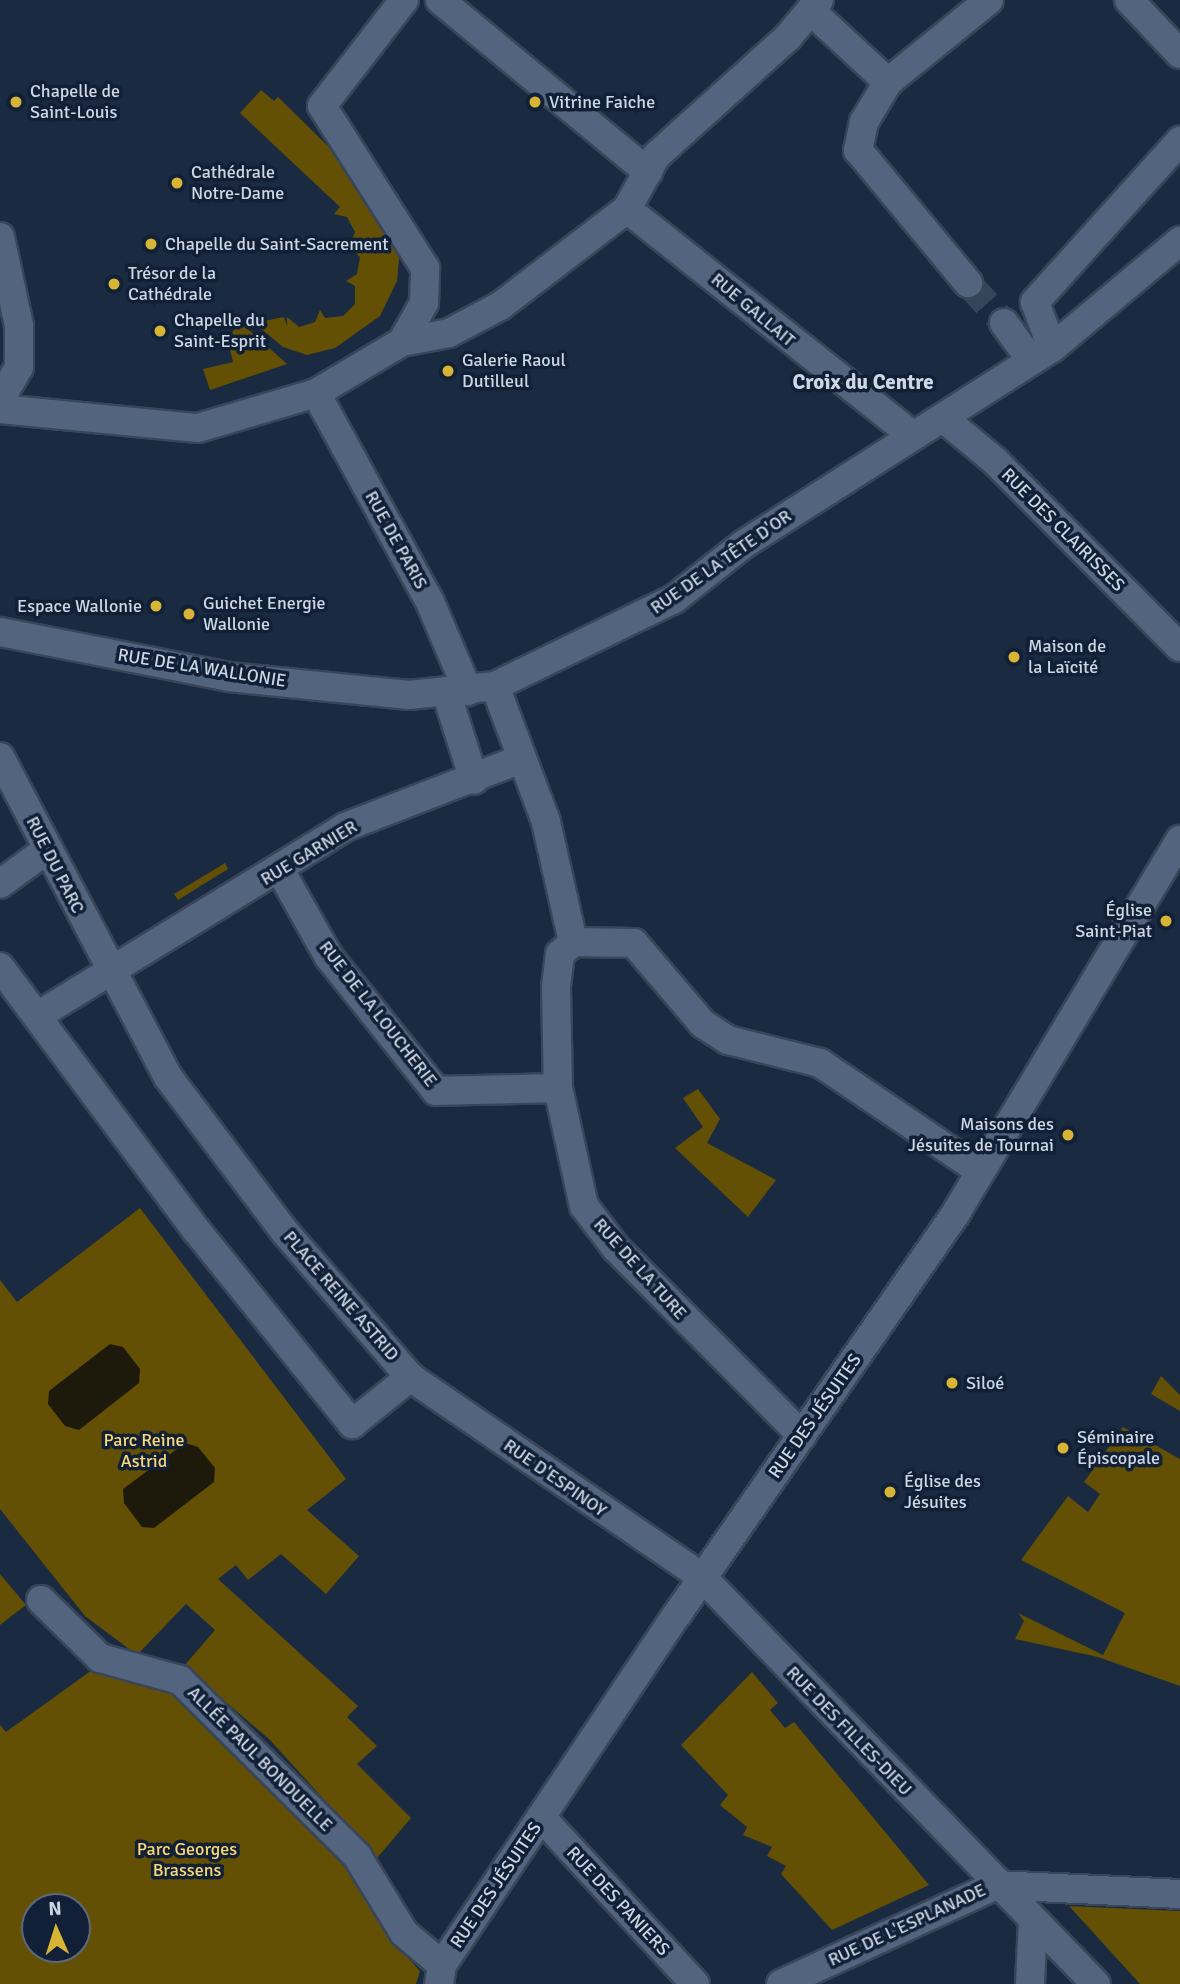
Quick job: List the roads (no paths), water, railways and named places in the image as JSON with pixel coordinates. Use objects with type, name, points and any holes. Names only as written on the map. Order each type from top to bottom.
[{"type":"street","points":[[440,0],[648,172]]},
{"type":"street","points":[[968,283],[858,150],[864,122],[888,82],[943,41],[989,0]]},
{"type":"street","points":[[1129,0],[1180,54]]},
{"type":"street","points":[[396,3],[322,106],[425,268],[424,303],[402,342]]},
{"type":"street","points":[[0,410],[47,411],[102,424],[198,428],[316,393],[402,342],[449,332],[500,306],[627,209],[656,156],[788,37],[815,5],[888,82]]},
{"type":"street","points":[[1041,354],[1035,302],[1180,141]]},
{"type":"street","name":"RUE GALLAIT","points":[[627,209],[913,436]]},
{"type":"street","points":[[0,237],[19,326],[19,367],[0,400]]},
{"type":"street","name":"RUE DE LA TÊTE D'OR","points":[[470,690],[674,598],[744,544],[1041,354],[1180,241]]},
{"type":"street","points":[[1004,323],[1041,354]]},
{"type":"street","name":"RUE DE PARIS","points":[[316,393],[430,602],[470,690]]},
{"type":"street","name":"RUE DES CLAIRISSES","points":[[943,418],[995,461],[1180,647]]},
{"type":"street","name":"RUE DE LA WALLONIE","points":[[0,632],[229,677],[470,690]]},
{"type":"street","points":[[470,690],[519,760],[545,822],[573,942],[634,943],[703,1024],[728,1040],[820,1063],[980,1171]]},
{"type":"street","points":[[470,690],[474,780]]},
{"type":"street","name":"RUE DU PARC","points":[[0,757],[45,851],[113,971]]},
{"type":"street","name":"RUE GARNIER","points":[[113,971],[280,870],[345,827],[474,780],[519,760]]},
{"type":"street","name":"RUE DES JÉSUITES","points":[[441,1975],[541,1817],[980,1171],[1180,839]]},
{"type":"street","points":[[0,884],[45,851]]},
{"type":"street","name":"RUE DE LA LOUCHERIE","points":[[280,870],[329,957],[436,1091],[558,1087]]},
{"type":"street","name":"RUE DE LA TURE","points":[[573,942],[560,954],[556,988],[558,1087],[568,1156],[584,1206],[616,1248],[802,1435]]},
{"type":"street","name":"PLACE REINE ASTRID","points":[[0,967],[352,1424],[410,1377],[285,1232],[168,1077],[113,971]]},
{"type":"street","points":[[37,1016],[113,971]]},
{"type":"street","name":"RUE D'ESPINOY","points":[[410,1377],[702,1577]]},
{"type":"street","name":"RUE DES FILLES-DIEU","points":[[702,1577],[996,1885],[1096,1984]]},
{"type":"street","name":"ALLÉE PAUL BONDUELLE","points":[[41,1600],[100,1658],[180,1680],[357,1856],[404,1933],[441,1975]]},
{"type":"street","name":"RUE DES PANIERS","points":[[541,1817],[695,1984]]},
{"type":"street","points":[[996,1885],[1180,1894]]},
{"type":"street","name":"RUE DE L'ESPLANADE","points":[[781,1984],[996,1885]]},
{"type":"street","points":[[1030,1984],[1033,1921]]},
{"type":"tunnel","points":[[968,283],[1004,323]]},
{"type":"place","name":"Chapelle de Saint-Louis","points":[[16,102]]},
{"type":"place","name":"Vitrine Faiche","points":[[535,102]]},
{"type":"place","name":"Cathédrale Notre-Dame","points":[[177,183]]},
{"type":"place","name":"Chapelle du Saint-Sacrement","points":[[151,244]]},
{"type":"place","name":"Trésor de la Cathédrale","points":[[114,284]]},
{"type":"place","name":"Chapelle du Saint-Esprit","points":[[160,331]]},
{"type":"place","name":"Galerie Raoul Dutilleul","points":[[448,371]]},
{"type":"place","name":"Espace Wallonie","points":[[156,606]]},
{"type":"place","name":"Guichet Energie Wallonie","points":[[189,614]]},
{"type":"place","name":"Maison de la Laïcité","points":[[1014,657]]},
{"type":"place","name":"Église Saint-Piat","points":[[1166,921]]},
{"type":"place","name":"Maisons des Jésuites de Tournai","points":[[1068,1135]]},
{"type":"place","name":"Siloé","points":[[952,1383]]},
{"type":"place","name":"Séminaire Épiscopale","points":[[1063,1448]]},
{"type":"place","name":"Église des Jésuites","points":[[890,1492]]},
{"type":"district","name":"Croix du Centre","points":[[863,382]]},
{"type":"park label","name":"Parc Reine Astrid","points":[[144,1451]]},
{"type":"park label","name":"Parc Georges Brassens","points":[[187,1860]]}]
